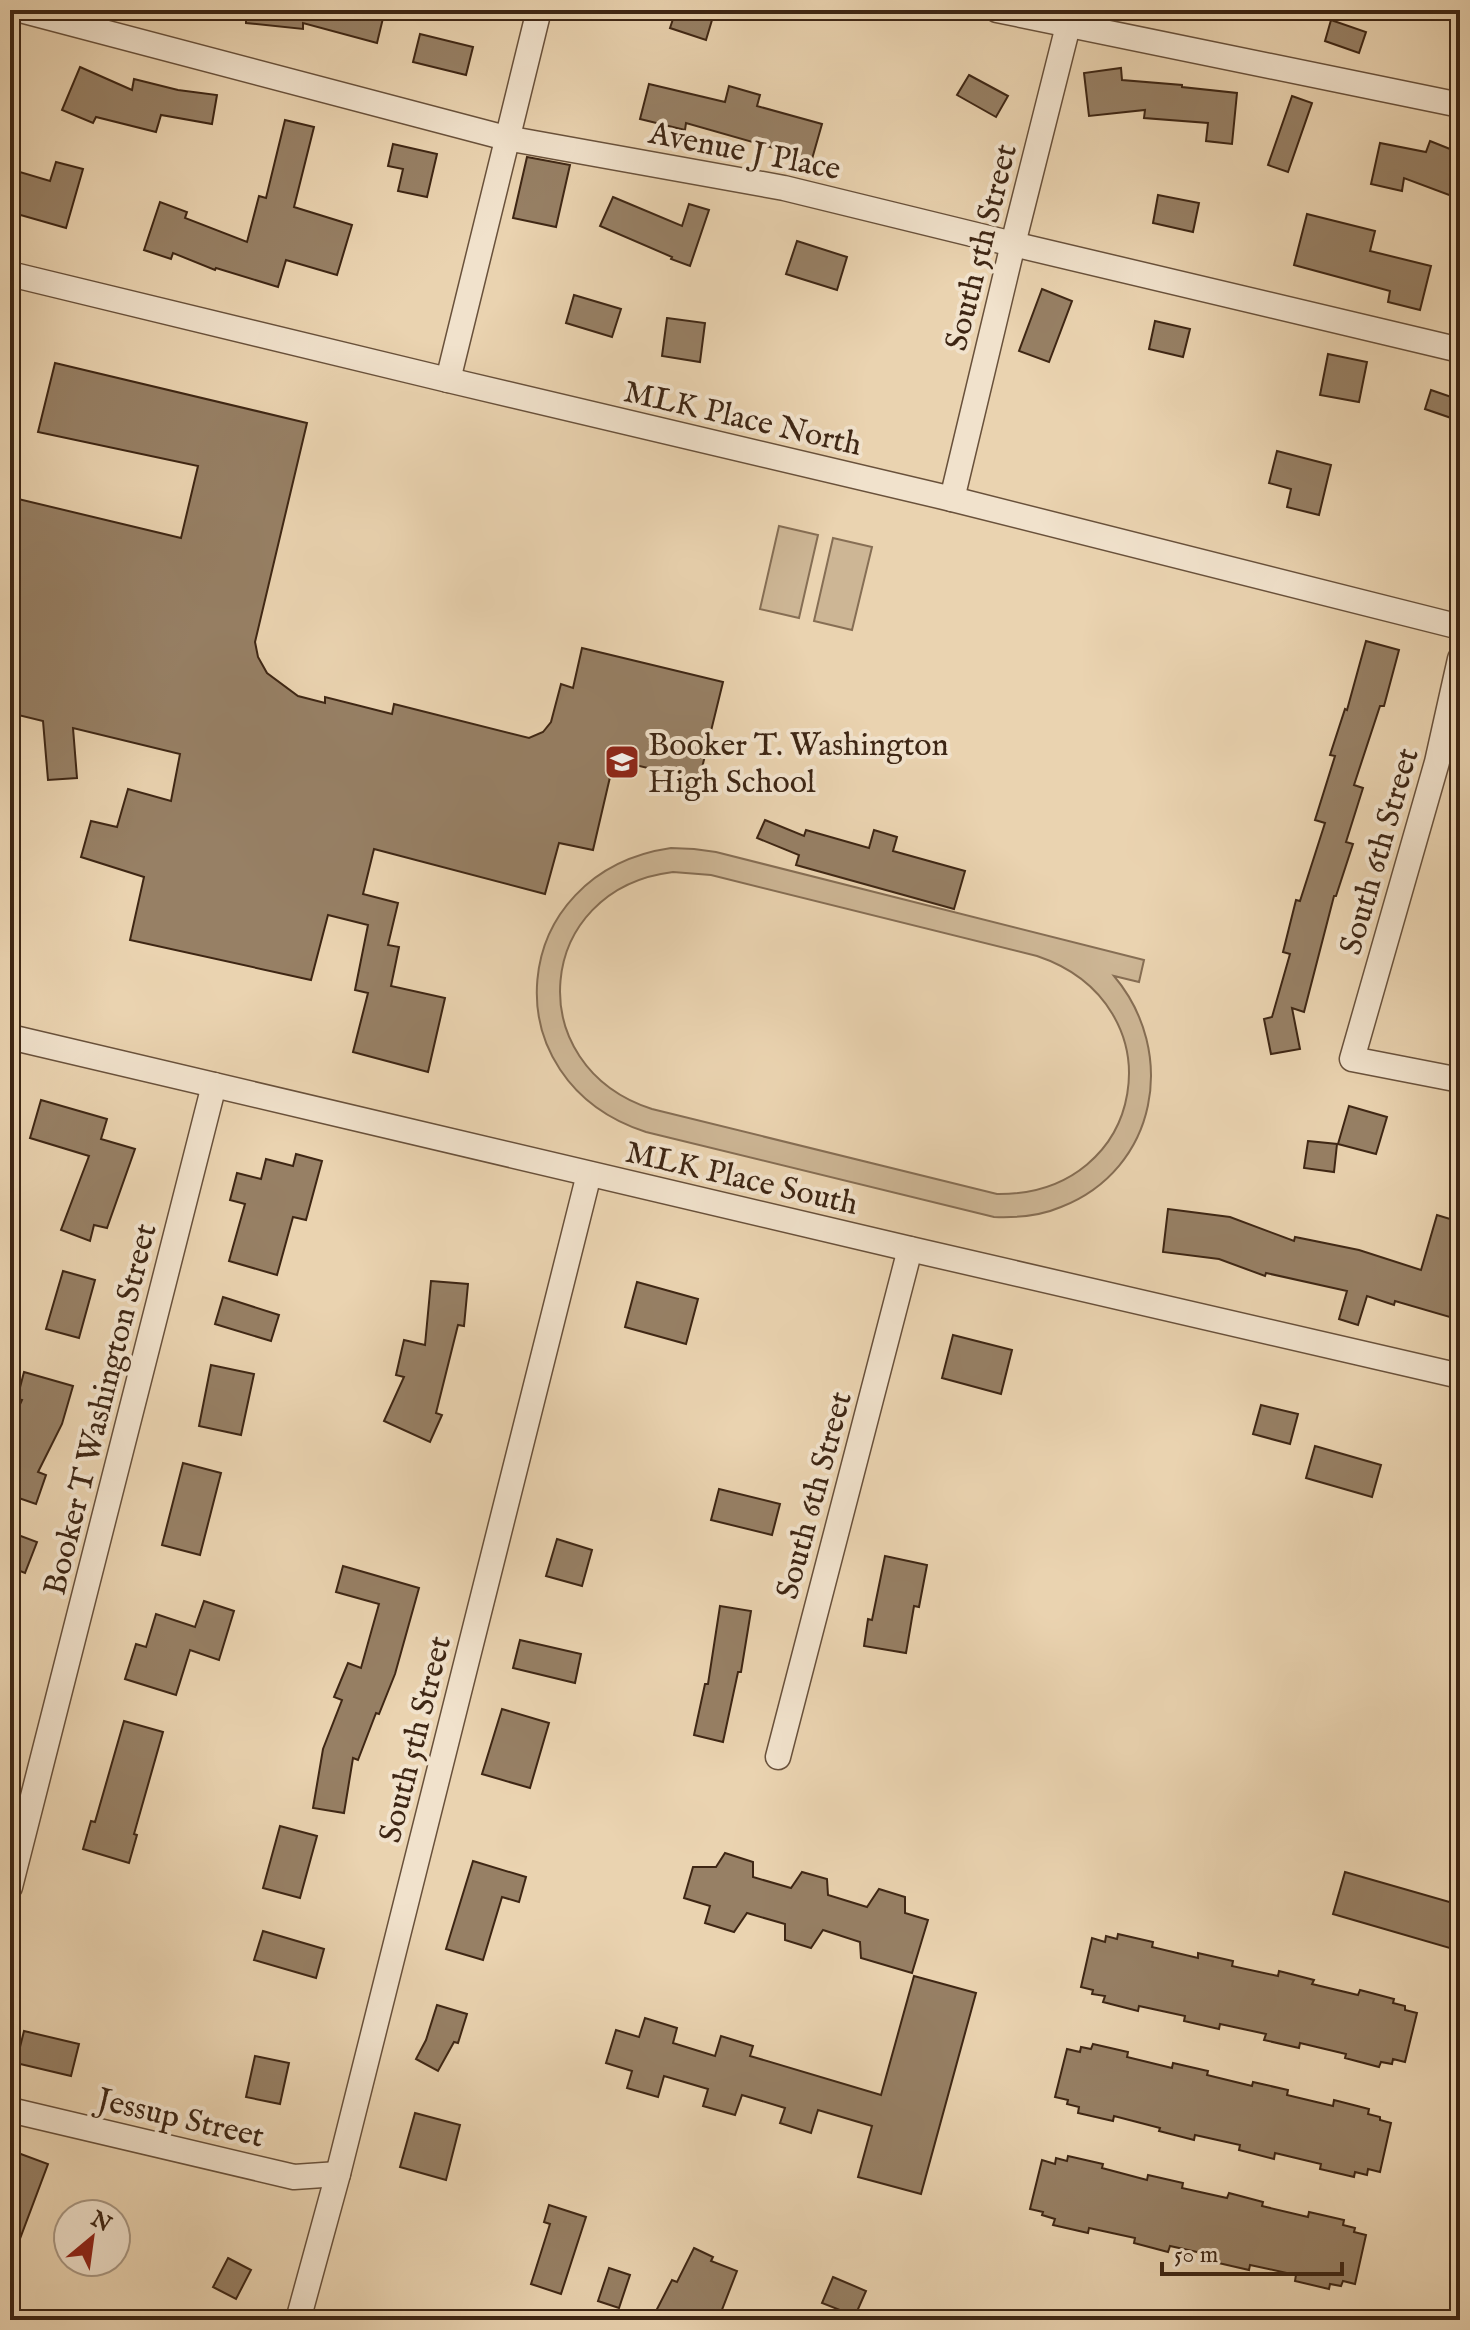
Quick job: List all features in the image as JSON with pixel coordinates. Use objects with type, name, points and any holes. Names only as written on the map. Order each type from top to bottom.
[{"type":"street","name":"Avenue J Place","points":[[20,10],[506,138],[784,188],[1460,350]]},
{"type":"street","points":[[448,380],[539,10]]},
{"type":"street","points":[[997,10],[1071,17],[1460,105]]},
{"type":"street","name":"South 5th Street","points":[[952,499],[1071,17]]},
{"type":"street","name":"MLK Place North","points":[[10,274],[952,499],[1460,627]]},
{"type":"street","name":"South 6th Street","points":[[1460,659],[1448,764],[1352,1059],[1460,1080]]},
{"type":"street","name":"MLK Place South","points":[[10,1037],[1460,1376]]},
{"type":"street","name":"Booker T Washington Street","points":[[10,1887],[214,1085]]},
{"type":"street","name":"South 5th Street","points":[[298,2320],[338,2174],[589,1174]]},
{"type":"street","name":"South 6th Street","points":[[778,1757],[910,1249]]},
{"type":"street","name":"Jessup Street","points":[[10,2110],[294,2177],[338,2174]]},
{"type":"shaded area","points":[[779,526],[818,535],[799,618],[760,609]]},
{"type":"shaded area","points":[[833,538],[872,547],[852,630],[814,621]]},
{"type":"shaded area","points":[[671,848],[716,852],[1144,960],[1139,982],[1114,976],[1134,1006],[1146,1039],[1151,1072],[1148,1106],[1137,1137],[1119,1166],[1094,1189],[1045,1212],[1020,1217],[994,1217],[646,1132],[595,1106],[560,1069],[541,1026],[537,980],[549,935],[575,895],[616,865]],"holes":[[[673,872],[711,875],[1037,956],[1083,980],[1112,1014],[1127,1053],[1127,1094],[1114,1132],[1087,1164],[1048,1186],[997,1194],[652,1109],[609,1087],[580,1056],[564,1020],[560,981],[570,943],[592,910],[627,885]]]},
{"type":"building","points":[[246,10],[369,10],[384,14],[377,43],[303,23],[303,29],[246,23]]},
{"type":"building","points":[[676,10],[715,10],[706,40],[670,28]]},
{"type":"building","points":[[1331,20],[1366,32],[1359,53],[1325,41]]},
{"type":"building","points":[[420,34],[473,47],[466,75],[413,62]]},
{"type":"building","points":[[80,67],[132,90],[134,79],[178,90],[217,95],[212,124],[161,115],[156,132],[96,117],[93,123],[62,110]]},
{"type":"building","points":[[1121,68],[1122,80],[1237,93],[1232,144],[1206,141],[1208,123],[1144,118],[1145,110],[1089,116],[1084,73]]},
{"type":"building","points":[[969,75],[1008,96],[996,117],[957,95]]},
{"type":"building","points":[[649,84],[725,102],[729,86],[760,95],[757,106],[822,124],[812,159],[686,123],[685,130],[640,119]]},
{"type":"building","points":[[1292,96],[1312,103],[1288,172],[1268,165]]},
{"type":"building","points":[[285,120],[314,127],[294,207],[352,225],[337,275],[286,260],[278,287],[215,270],[173,253],[171,259],[144,250],[160,202],[187,212],[185,218],[247,242],[259,196],[266,198]]},
{"type":"building","points":[[1430,141],[1460,153],[1460,199],[1404,178],[1402,191],[1371,184],[1380,143],[1426,152]]},
{"type":"building","points":[[393,144],[437,154],[427,197],[398,191],[403,169],[388,166]]},
{"type":"building","points":[[527,157],[570,165],[556,227],[513,218]]},
{"type":"building","points":[[56,162],[83,169],[66,228],[10,212],[10,169],[50,181]]},
{"type":"building","points":[[1158,195],[1199,203],[1193,232],[1153,223]]},
{"type":"building","points":[[613,197],[682,226],[689,204],[709,210],[690,266],[600,226]]},
{"type":"building","points":[[1307,214],[1375,231],[1370,251],[1431,266],[1420,310],[1388,302],[1390,291],[1294,265]]},
{"type":"building","points":[[797,241],[847,257],[837,290],[786,274]]},
{"type":"building","points":[[1042,289],[1072,301],[1049,362],[1019,351]]},
{"type":"building","points":[[574,295],[621,309],[612,337],[566,323]]},
{"type":"building","points":[[667,318],[705,323],[700,362],[662,356]]},
{"type":"building","points":[[1155,321],[1190,329],[1183,357],[1149,349]]},
{"type":"building","points":[[1328,354],[1367,362],[1359,402],[1320,395]]},
{"type":"building","points":[[55,363],[307,423],[255,642],[258,657],[267,673],[298,696],[325,703],[325,697],[392,714],[394,704],[529,738],[543,732],[551,722],[561,684],[573,688],[582,648],[723,682],[699,780],[614,760],[593,850],[559,843],[545,894],[374,849],[363,894],[398,903],[388,945],[399,947],[391,986],[445,998],[428,1072],[353,1052],[368,993],[355,990],[368,925],[328,915],[311,980],[130,940],[144,877],[81,857],[91,821],[117,827],[128,789],[171,801],[180,754],[73,728],[77,778],[48,780],[43,721],[10,713],[10,497],[181,538],[198,466],[38,432]]},
{"type":"building","points":[[1431,390],[1460,400],[1460,421],[1425,409]]},
{"type":"building","points":[[1277,451],[1331,465],[1319,515],[1287,507],[1291,489],[1269,483]]},
{"type":"building","points":[[1366,641],[1399,650],[1384,706],[1380,706],[1354,785],[1363,788],[1346,842],[1353,844],[1334,896],[1304,1012],[1292,1008],[1300,1049],[1271,1054],[1264,1019],[1272,1017],[1290,954],[1283,952],[1296,900],[1300,901],[1325,823],[1315,820],[1335,756],[1330,755],[1347,710]]},
{"type":"building","points":[[765,820],[804,836],[806,830],[869,848],[874,830],[897,837],[893,851],[965,871],[954,909],[796,865],[799,855],[757,838]]},
{"type":"building","points":[[41,1100],[107,1119],[101,1139],[135,1149],[107,1228],[94,1225],[90,1241],[61,1230],[89,1156],[30,1138]]},
{"type":"building","points":[[1349,1106],[1387,1117],[1376,1154],[1338,1144]]},
{"type":"building","points":[[1308,1141],[1337,1144],[1334,1172],[1304,1168]]},
{"type":"building","points":[[296,1154],[322,1161],[306,1220],[293,1217],[277,1275],[229,1261],[245,1204],[230,1200],[237,1173],[261,1179],[266,1159],[293,1166]]},
{"type":"building","points":[[1168,1209],[1230,1217],[1294,1241],[1295,1237],[1359,1250],[1421,1270],[1437,1215],[1460,1222],[1460,1320],[1367,1296],[1358,1325],[1339,1319],[1347,1291],[1266,1273],[1265,1276],[1219,1259],[1163,1252]]},
{"type":"building","points":[[63,1271],[95,1280],[79,1338],[46,1329]]},
{"type":"building","points":[[431,1281],[468,1284],[464,1326],[458,1325],[436,1413],[442,1415],[430,1442],[384,1421],[404,1377],[396,1375],[404,1340],[425,1345]]},
{"type":"building","points":[[637,1282],[698,1299],[686,1344],[625,1327]]},
{"type":"building","points":[[223,1297],[279,1315],[271,1341],[215,1324]]},
{"type":"building","points":[[953,1335],[1012,1350],[1001,1394],[942,1378]]},
{"type":"building","points":[[211,1365],[254,1374],[241,1435],[199,1426]]},
{"type":"building","points":[[24,1372],[73,1386],[62,1424],[38,1472],[46,1475],[36,1504],[10,1495],[10,1426],[22,1400],[17,1399]]},
{"type":"building","points":[[1261,1405],[1298,1414],[1290,1444],[1253,1434]]},
{"type":"building","points":[[1315,1446],[1381,1465],[1372,1497],[1306,1478]]},
{"type":"building","points":[[183,1463],[221,1473],[200,1555],[162,1545]]},
{"type":"building","points":[[719,1489],[780,1504],[772,1535],[711,1520]]},
{"type":"building","points":[[10,1532],[37,1542],[25,1573],[10,1567]]},
{"type":"building","points":[[557,1539],[592,1550],[582,1586],[546,1576]]},
{"type":"building","points":[[885,1556],[927,1565],[919,1607],[914,1606],[906,1653],[864,1646]]},
{"type":"building","points":[[343,1566],[419,1588],[395,1674],[358,1760],[353,1758],[344,1813],[313,1808],[323,1749],[342,1700],[334,1697],[348,1663],[361,1668],[379,1604],[336,1592]]},
{"type":"building","points":[[204,1601],[234,1611],[219,1660],[190,1650],[176,1695],[125,1679],[136,1644],[146,1647],[156,1614],[195,1627]]},
{"type":"building","points":[[720,1606],[751,1611],[741,1672],[738,1672],[723,1742],[694,1735],[705,1684],[708,1684]]},
{"type":"building","points":[[520,1640],[581,1654],[575,1683],[513,1668]]},
{"type":"building","points":[[502,1709],[549,1723],[530,1788],[482,1774]]},
{"type":"building","points":[[124,1721],[163,1732],[134,1834],[137,1835],[129,1863],[83,1849],[91,1821],[95,1822]]},
{"type":"building","points":[[280,1826],[317,1836],[300,1898],[263,1888]]},
{"type":"building","points":[[725,1853],[753,1862],[753,1877],[791,1888],[802,1872],[827,1879],[828,1895],[867,1907],[879,1889],[905,1897],[905,1913],[928,1920],[912,1973],[861,1958],[860,1942],[823,1930],[811,1948],[785,1940],[785,1924],[747,1913],[734,1932],[705,1923],[710,1906],[684,1898],[693,1867],[716,1867]]},
{"type":"building","points":[[473,1861],[526,1877],[519,1902],[502,1897],[483,1960],[446,1949]]},
{"type":"building","points":[[1345,1872],[1460,1905],[1460,1951],[1333,1914]]},
{"type":"building","points":[[263,1931],[324,1949],[316,1978],[254,1960]]},
{"type":"building","points":[[1118,1934],[1153,1942],[1152,1947],[1198,1958],[1198,1953],[1233,1961],[1232,1966],[1278,1976],[1279,1971],[1314,1980],[1312,1984],[1358,1995],[1360,1990],[1394,1999],[1393,2003],[1417,2013],[1405,2062],[1393,2059],[1392,2064],[1381,2062],[1379,2067],[1345,2058],[1346,2054],[1300,2043],[1299,2048],[1264,2040],[1266,2034],[1220,2024],[1219,2029],[1184,2021],[1185,2016],[1139,2006],[1138,2011],[1103,2002],[1105,1996],[1092,1994],[1093,1990],[1081,1987],[1092,1938],[1105,1942],[1106,1936],[1117,1939]]},
{"type":"building","points":[[914,1976],[976,1993],[921,2194],[858,2177],[872,2126],[818,2110],[811,2133],[780,2123],[785,2108],[742,2095],[735,2115],[703,2106],[708,2089],[664,2076],[658,2097],[627,2088],[632,2071],[606,2063],[616,2030],[639,2037],[645,2018],[677,2028],[673,2043],[715,2056],[721,2036],[753,2046],[750,2056],[881,2095]]},
{"type":"building","points":[[437,2005],[467,2014],[458,2043],[454,2042],[438,2071],[416,2059],[426,2040]]},
{"type":"building","points":[[24,2031],[79,2044],[71,2076],[16,2063]]},
{"type":"building","points":[[1093,2044],[1128,2052],[1127,2057],[1172,2068],[1173,2063],[1252,2086],[1253,2082],[1288,2090],[1287,2095],[1333,2106],[1334,2100],[1369,2109],[1368,2114],[1391,2123],[1380,2172],[1368,2169],[1367,2175],[1355,2172],[1354,2177],[1320,2169],[1321,2164],[1275,2153],[1274,2159],[1239,2150],[1240,2145],[1195,2135],[1194,2140],[1114,2116],[1113,2121],[1078,2113],[1079,2107],[1055,2097],[1067,2049],[1080,2052],[1081,2047],[1091,2049]]},
{"type":"building","points":[[255,2056],[289,2063],[280,2104],[246,2097]]},
{"type":"building","points":[[415,2113],[460,2125],[446,2180],[400,2167]]},
{"type":"building","points":[[10,2150],[48,2164],[12,2260],[10,2260]]},
{"type":"building","points":[[1068,2156],[1103,2164],[1102,2168],[1147,2180],[1148,2175],[1183,2183],[1182,2188],[1227,2198],[1229,2193],[1263,2202],[1262,2206],[1308,2217],[1309,2212],[1344,2220],[1343,2225],[1366,2235],[1355,2284],[1343,2281],[1341,2286],[1330,2284],[1329,2289],[1295,2281],[1296,2275],[1250,2265],[1249,2270],[1214,2262],[1215,2256],[1170,2246],[1168,2252],[1134,2243],[1135,2238],[1089,2228],[1088,2233],[1053,2225],[1055,2219],[1030,2209],[1042,2160],[1055,2164],[1056,2158],[1067,2161]]},
{"type":"building","points":[[549,2205],[586,2217],[561,2294],[531,2284],[550,2224],[544,2222]]},
{"type":"building","points":[[694,2248],[713,2257],[711,2261],[737,2271],[718,2320],[675,2320],[656,2311],[672,2280],[677,2282]]},
{"type":"building","points":[[228,2258],[251,2270],[236,2299],[213,2287]]},
{"type":"building","points":[[609,2268],[630,2275],[619,2308],[598,2301]]},
{"type":"building","points":[[833,2277],[866,2291],[855,2316],[822,2303]]},
{"type":"place","name":"Booker T. Washington High School","points":[[622,762]]}]
